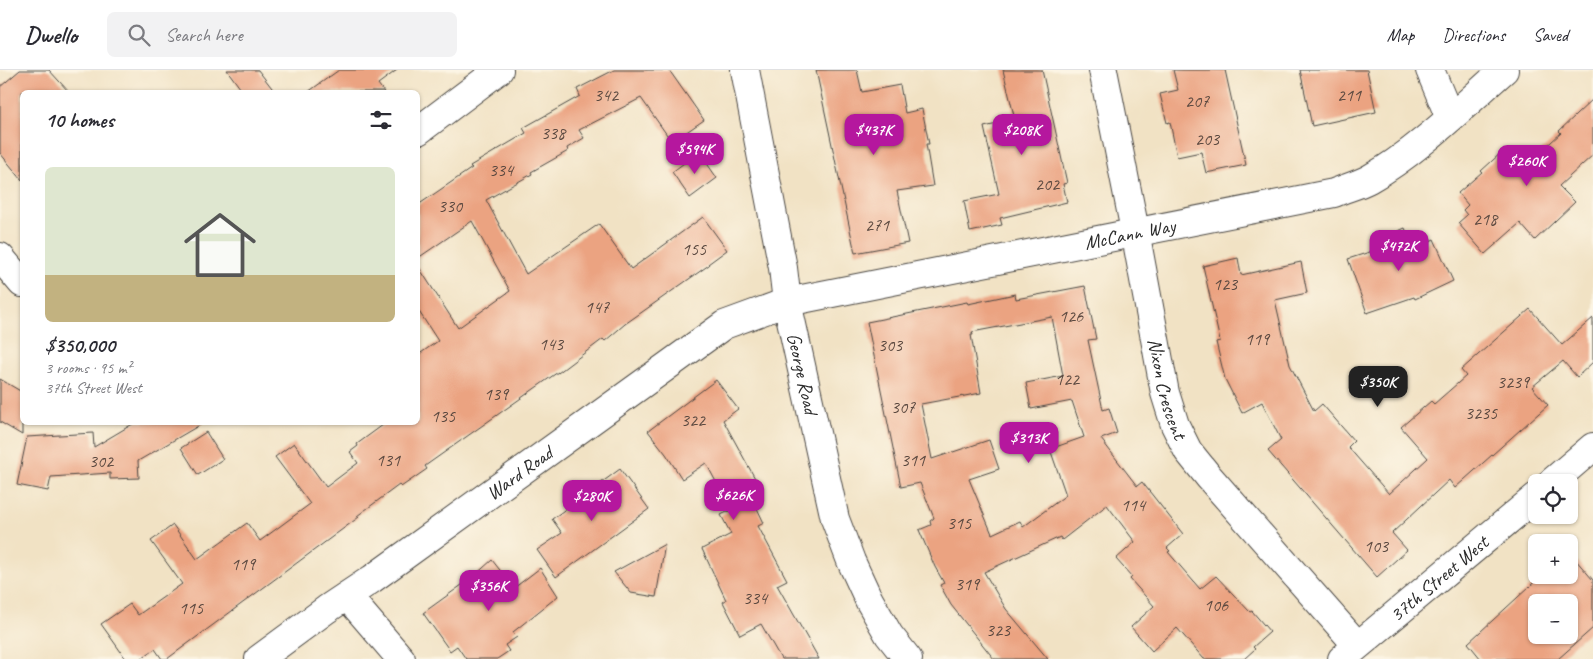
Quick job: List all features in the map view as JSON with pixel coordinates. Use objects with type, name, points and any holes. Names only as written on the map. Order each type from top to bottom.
[{"type":"street","points":[[420,129],[499,70]]},
{"type":"street","name":"George Road","points":[[745,70],[788,302],[835,519],[851,561],[869,600],[889,635],[908,659]]},
{"type":"street","name":"Nixon Crescent","points":[[1103,70],[1136,231],[1165,393],[1175,425],[1188,451],[1350,652]]},
{"type":"street","points":[[1430,70],[1450,118]]},
{"type":"street","name":"McCann Way","points":[[788,302],[1334,193],[1368,180],[1391,164],[1450,118],[1504,70]]},
{"type":"street","points":[[0,257],[20,281]]},
{"type":"street","name":"Ward Road","points":[[259,659],[724,325],[788,302]]},
{"type":"street","points":[[1561,474],[1593,447]]},
{"type":"street","name":"37th Street West","points":[[1350,652],[1528,504]]},
{"type":"street","points":[[347,596],[401,659]]},
{"type":"building","points":[[20,70],[49,70],[67,90],[20,90],[20,178],[0,153],[0,87]]},
{"type":"building","points":[[227,70],[258,70],[273,90],[242,90]]},
{"type":"building","points":[[339,70],[397,70],[378,84],[382,90],[311,90]]},
{"type":"building","points":[[614,70],[669,70],[704,120],[672,142],[641,98],[579,130],[584,138],[567,148],[568,151],[486,200],[526,274],[599,224],[631,269],[703,217],[727,250],[709,265],[625,324],[605,341],[603,339],[558,373],[425,466],[427,469],[401,487],[399,485],[357,516],[359,517],[167,659],[162,659],[155,649],[140,659],[126,659],[101,624],[130,604],[138,615],[182,584],[151,541],[173,525],[197,559],[247,523],[260,541],[310,504],[275,457],[294,443],[326,487],[358,463],[350,452],[358,446],[357,444],[383,425],[420,425],[420,354],[438,341],[420,313],[420,269],[458,328],[510,291],[472,221],[420,257],[420,204],[472,168],[470,166],[526,133],[523,128],[580,96],[577,89]]},
{"type":"building","points":[[816,70],[857,70],[862,92],[900,85],[905,113],[922,109],[929,144],[926,144],[933,186],[897,191],[908,243],[855,253]]},
{"type":"building","points":[[1003,70],[1042,70],[1067,183],[1063,184],[1067,202],[1000,218],[1002,225],[970,232],[964,201],[999,194],[984,127],[1015,120]]},
{"type":"building","points":[[1173,70],[1225,70],[1246,165],[1206,173],[1201,152],[1177,157],[1170,122],[1167,123],[1160,94],[1178,90]]},
{"type":"building","points":[[1300,70],[1367,70],[1376,112],[1312,126]]},
{"type":"building","points":[[1593,99],[1593,155],[1559,186],[1575,202],[1535,240],[1520,223],[1485,254],[1458,223],[1467,215],[1463,210],[1468,205],[1458,193],[1503,151],[1520,170],[1561,133],[1559,131]]},
{"type":"building","points":[[699,152],[717,178],[690,198],[672,172]]},
{"type":"building","points":[[1405,228],[1414,249],[1434,239],[1453,281],[1415,299],[1414,297],[1367,313],[1348,259],[1382,248],[1379,240]]},
{"type":"building","points":[[1238,258],[1241,275],[1301,262],[1307,293],[1275,300],[1290,365],[1314,411],[1322,404],[1354,441],[1348,447],[1389,494],[1428,458],[1401,427],[1431,401],[1434,404],[1466,376],[1461,370],[1530,309],[1562,345],[1593,318],[1593,362],[1577,377],[1563,361],[1532,387],[1548,405],[1455,488],[1449,480],[1392,533],[1407,550],[1377,577],[1268,451],[1281,440],[1262,402],[1242,413],[1225,379],[1216,342],[1220,341],[1203,266]]},
{"type":"building","points":[[1085,286],[1096,339],[1088,340],[1103,410],[1109,408],[1117,433],[1101,439],[1137,486],[1142,482],[1183,534],[1167,548],[1170,551],[1168,552],[1200,589],[1216,576],[1250,612],[1252,611],[1270,632],[1253,647],[1255,649],[1244,659],[1204,659],[1177,628],[1152,651],[1131,627],[1154,606],[1130,579],[1132,577],[1116,559],[1135,542],[1107,505],[1062,540],[1060,537],[984,572],[1006,609],[1048,659],[994,659],[951,605],[940,585],[944,583],[919,530],[931,525],[930,521],[934,518],[920,483],[901,487],[867,322],[1015,294],[1016,299]],"holes":[[[1052,317],[1063,376],[1026,383],[1031,409],[1072,401],[1084,437],[1050,449],[1066,495],[1023,527],[1020,521],[992,534],[969,479],[999,469],[989,440],[932,459],[921,404],[981,393],[972,332]]]},
{"type":"building","points":[[0,379],[20,391],[20,425],[22,425],[22,435],[0,422]]},
{"type":"building","points":[[716,380],[738,409],[723,420],[757,482],[747,487],[764,523],[758,526],[787,580],[777,585],[819,659],[781,659],[761,624],[740,635],[723,602],[726,600],[702,549],[731,534],[721,515],[731,510],[706,463],[682,479],[648,431]]},
{"type":"building","points":[[131,425],[200,425],[138,461],[139,478],[110,479],[110,473],[51,477],[48,491],[17,485],[27,437],[93,433],[94,447]]},
{"type":"building","points":[[206,432],[223,459],[198,475],[181,448]]},
{"type":"building","points":[[620,469],[649,509],[556,577],[537,550],[562,533],[552,519]]},
{"type":"building","points":[[665,544],[656,597],[631,593],[614,572]]},
{"type":"building","points":[[492,560],[514,588],[540,568],[558,596],[513,632],[517,637],[505,645],[509,651],[497,659],[466,659],[457,646],[450,651],[423,613],[473,577]]},
{"type":"building","points":[[1578,562],[1593,580],[1593,628],[1578,641],[1578,594],[1528,594],[1528,644],[1575,644],[1558,659],[1481,659],[1468,643],[1532,584],[1578,584]]}]
